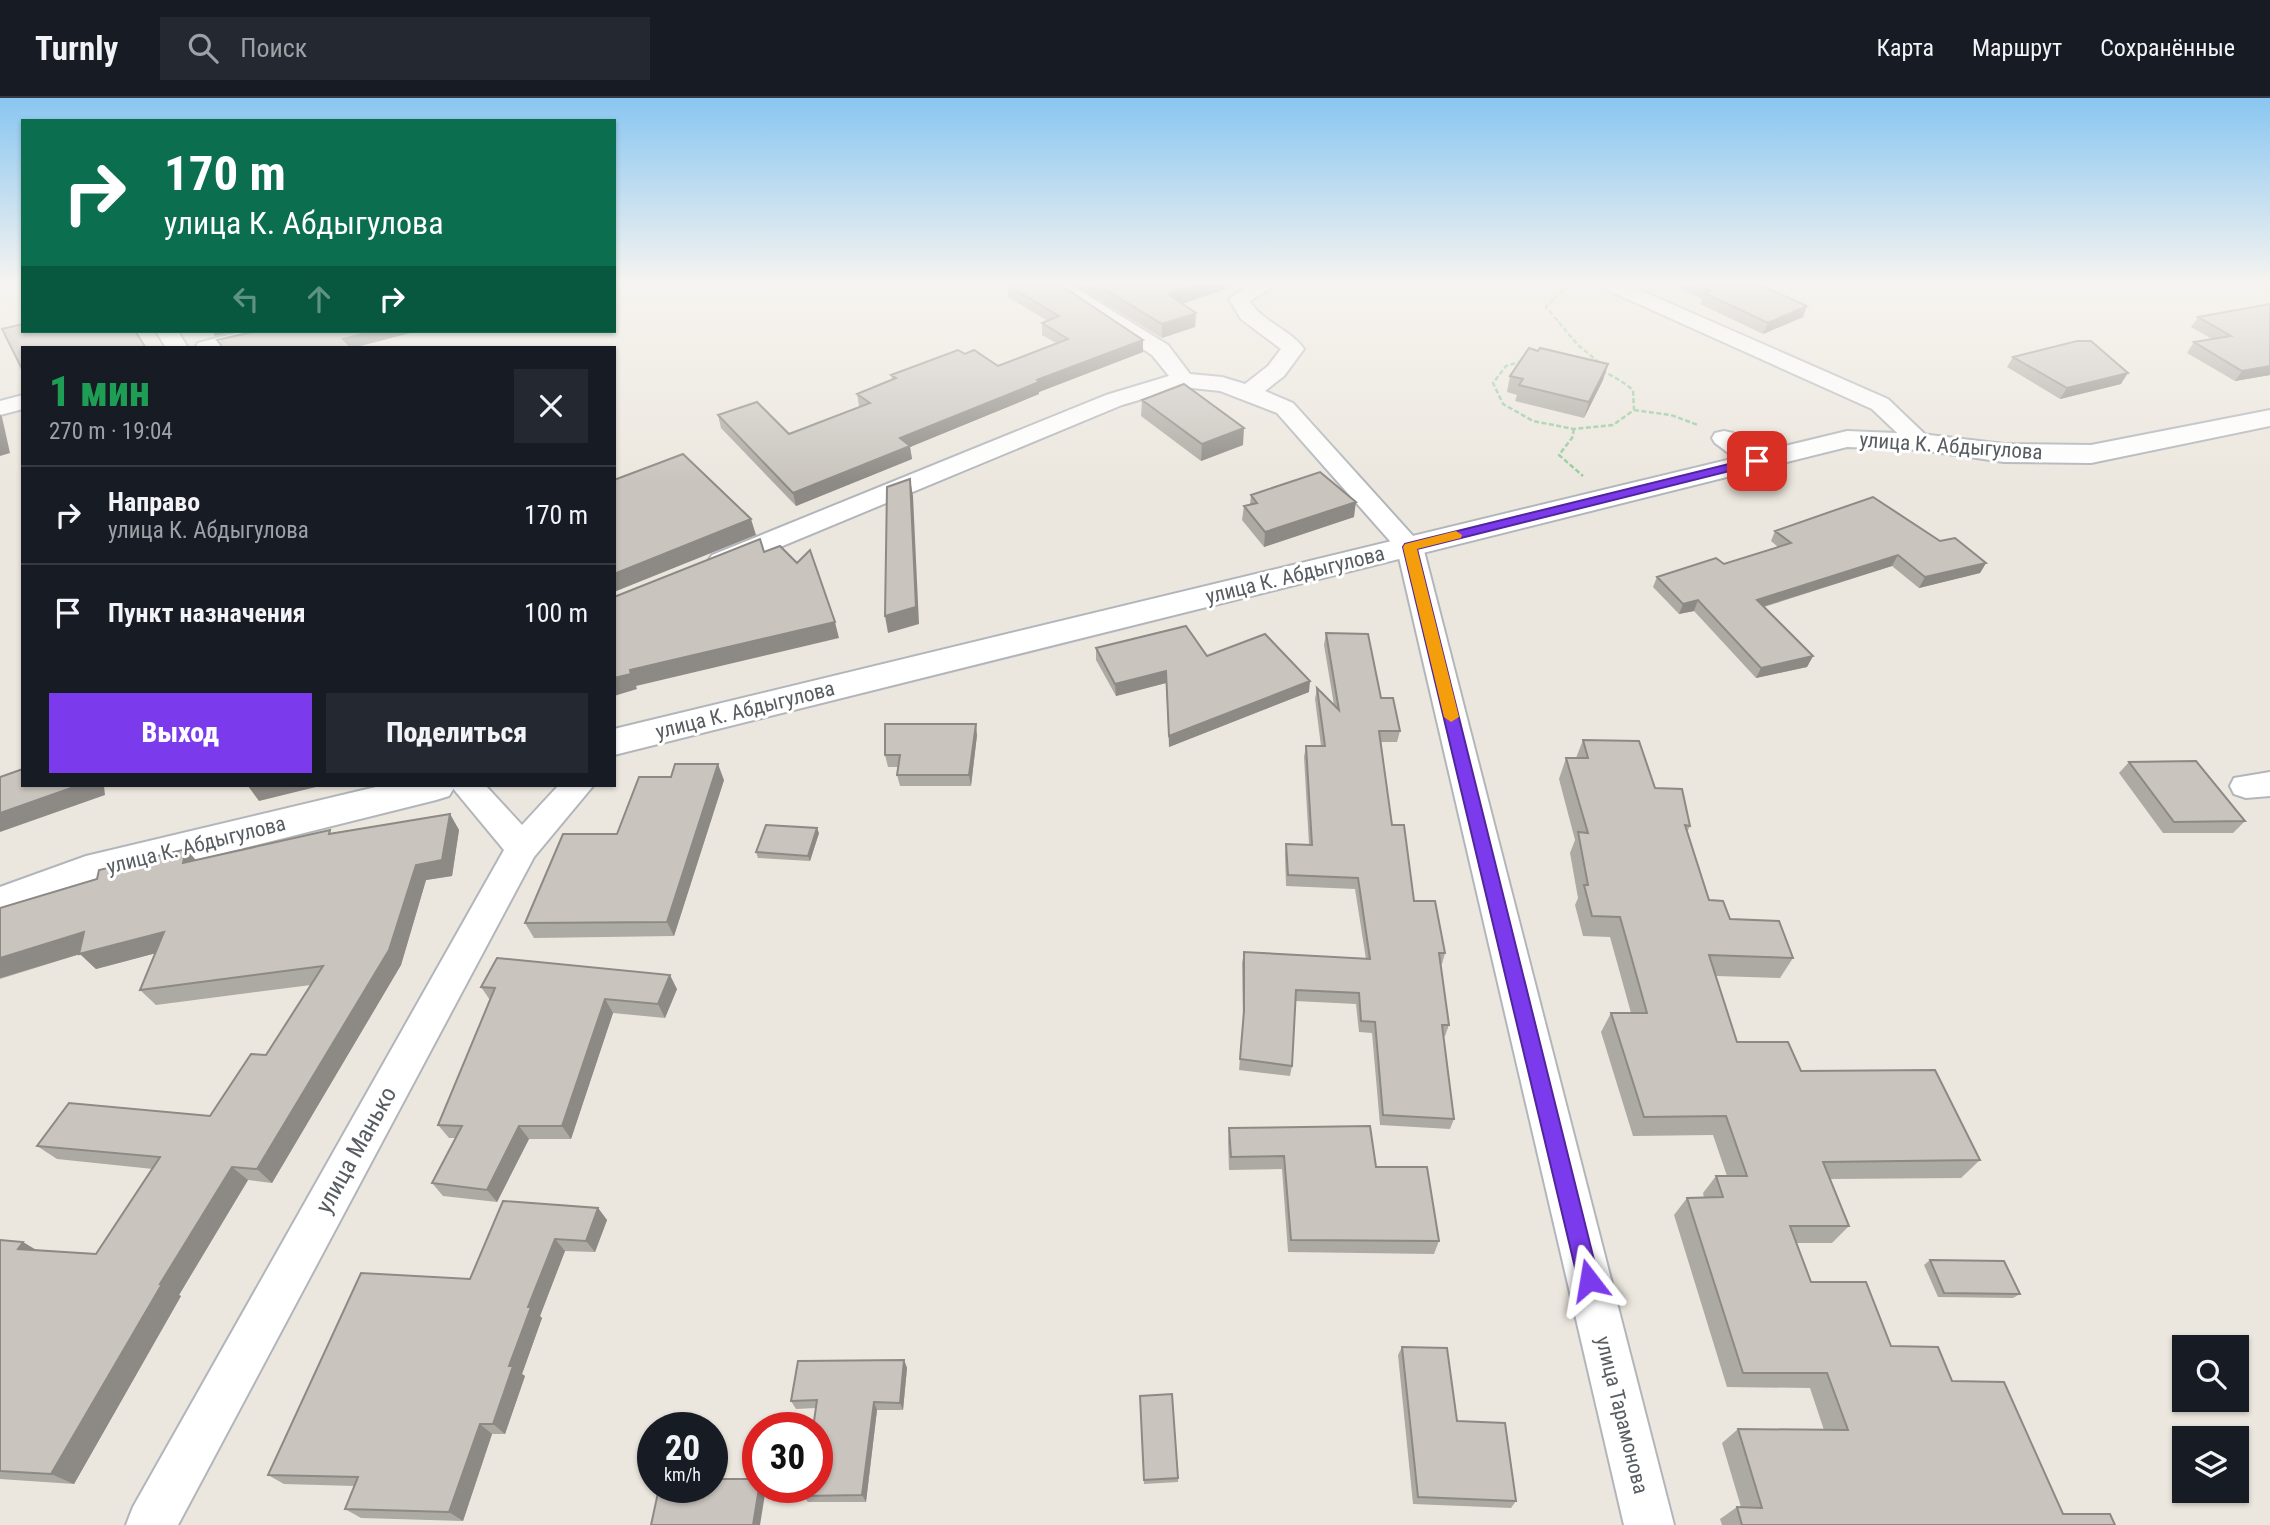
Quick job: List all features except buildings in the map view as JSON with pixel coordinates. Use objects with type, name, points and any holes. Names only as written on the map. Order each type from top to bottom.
[{"type":"street","points":[[1160,351],[1183,380]]},
{"type":"street","points":[[704,569],[1114,401],[1157,386],[1183,380],[1222,384],[1249,392],[1276,371],[1292,351]]},
{"type":"street","points":[[1760,351],[1880,404],[1921,442]]},
{"type":"street","name":"улица Тарамонова","points":[[1249,392],[1286,408],[1410,547],[1649,1525]]},
{"type":"street","points":[[0,408],[21,403]]},
{"type":"street","name":"улица К. Абдыгулова","points":[[616,743],[1847,439],[1921,442],[2004,453],[2091,454],[2270,418]]},
{"type":"street","points":[[1724,438],[1757,461]]},
{"type":"street","name":"улица К. Абдыгулова","points":[[0,904],[86,872],[432,787]]},
{"type":"street","points":[[468,787],[522,848]]},
{"type":"street","name":"улица Манько","points":[[151,1525],[522,848],[576,787]]},
{"type":"path","points":[[1585,351],[1633,390],[1634,410]]},
{"type":"path","points":[[1610,371],[1574,359],[1536,357],[1506,366],[1493,383],[1503,404],[1533,421],[1574,429],[1613,425],[1634,410],[1671,415],[1724,438]]},
{"type":"path","points":[[1574,429],[1572,438],[1559,456],[1610,497]]},
{"type":"slow traffic","points":[[1451,717],[1410,547],[1456,535]]},
{"type":"route","points":[[1589,1280],[1410,547],[1757,461]]}]
